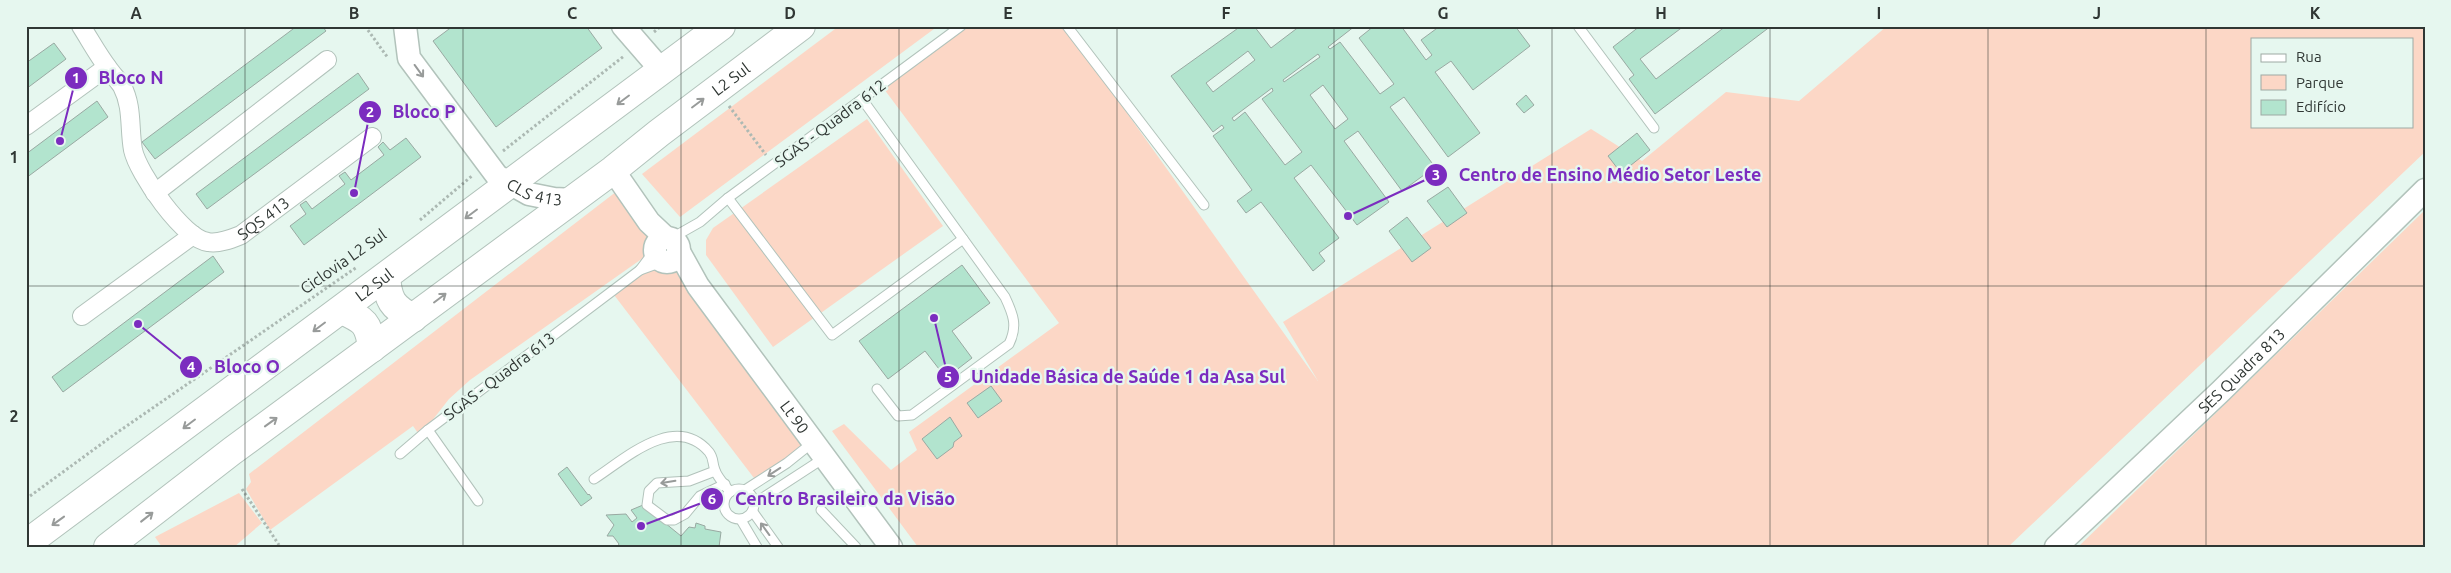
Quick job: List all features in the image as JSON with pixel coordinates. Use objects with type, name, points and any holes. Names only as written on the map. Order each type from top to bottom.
[{"type":"main road","name":"L2 Sul","points":[[26,544],[722,26]]},
{"type":"main road","name":"L2 Sul","points":[[118,542],[372,348],[574,200],[659,133],[800,27]]},
{"type":"main road","points":[[386,277],[388,293],[393,304],[400,311],[413,318]]},
{"type":"main road","points":[[342,310],[366,323],[370,333],[372,348]]},
{"type":"street","name":"SQS 413","points":[[81,26],[107,67],[122,86],[132,119],[133,151],[142,173],[155,193],[176,218],[193,235],[207,242],[225,241],[241,235],[372,137]]},
{"type":"street","name":"CLS 413","points":[[405,26],[409,58],[486,164],[497,176],[528,194],[546,198],[574,200]]},
{"type":"street","points":[[623,26],[662,71]]},
{"type":"street","points":[[155,193],[327,60]]},
{"type":"street","points":[[26,126],[107,67]]},
{"type":"street","name":"Lt 90","points":[[613,170],[667,249],[698,286],[891,547]]},
{"type":"street","name":"SES Quadra 813","points":[[2056,547],[2221,391],[2425,190]]},
{"type":"street","points":[[82,316],[193,235]]},
{"type":"lane","name":"SGAS - Quadra 612","points":[[667,249],[728,198],[961,26]]},
{"type":"lane","points":[[1067,26],[1204,205]]},
{"type":"lane","points":[[1578,26],[1654,128]]},
{"type":"lane","points":[[862,99],[1005,297],[1013,313],[1015,325],[1008,344],[912,415],[898,416],[876,389]]},
{"type":"lane","points":[[728,198],[832,335],[963,239]]},
{"type":"lane","name":"SGAS - Quadra 613","points":[[640,270],[667,249]]},
{"type":"lane","name":"SGAS - Quadra 613","points":[[478,501],[428,430],[667,249]]},
{"type":"lane","points":[[400,454],[428,430]]},
{"type":"lane","points":[[594,479],[651,442],[670,435],[685,437],[704,447],[713,458],[715,471],[728,488]]},
{"type":"lane","points":[[745,490],[787,463],[819,450]]},
{"type":"lane","points":[[741,520],[819,450]]},
{"type":"lane","points":[[715,471],[689,481],[657,483],[649,491],[647,505],[667,520],[674,520],[685,514],[700,496],[728,488],[745,490],[752,495],[754,507],[778,547]]},
{"type":"lane","points":[[728,488],[724,500],[724,510],[731,518],[741,520],[757,547]]},
{"type":"lane","points":[[821,510],[856,547]]},
{"type":"path","points":[[415,224],[486,164],[660,26]]},
{"type":"path","name":"Ciclovia L2 Sul","points":[[26,499],[115,434],[360,265]]},
{"type":"path","points":[[242,489],[279,546]]},
{"type":"green space","points":[[839,26],[938,26],[680,217],[642,174]]},
{"type":"green space","points":[[961,26],[1065,26],[1318,381],[1283,322],[1591,129],[1642,161],[1726,92],[1799,101],[1887,26],[2425,26],[2425,152],[2008,547],[918,547],[832,431],[844,424],[891,470],[917,450],[909,432],[1059,323],[881,85]]},
{"type":"green space","points":[[867,119],[943,226],[773,347],[706,255],[706,240],[713,228]]},
{"type":"green space","points":[[621,188],[654,242],[652,249],[643,258],[470,380],[449,399],[420,436],[413,426],[270,530],[246,489],[251,482],[249,474]]},
{"type":"green space","points":[[2425,210],[2425,547],[2078,547]]},
{"type":"green space","points":[[662,262],[698,286],[813,443],[754,478],[611,291]]},
{"type":"green space","points":[[239,493],[262,523],[234,547],[162,547],[155,537]]},
{"type":"building","points":[[297,26],[322,26],[326,31],[155,159],[142,142]]},
{"type":"building","points":[[453,26],[586,26],[602,48],[496,127],[433,41]]},
{"type":"building","points":[[1241,26],[1254,26],[1271,48],[1300,26],[1355,26],[1328,47],[1330,49],[1340,42],[1380,94],[1394,84],[1359,38],[1374,26],[1401,26],[1426,60],[1432,55],[1421,40],[1440,26],[1515,26],[1530,46],[1473,90],[1451,61],[1435,72],[1480,133],[1448,157],[1404,97],[1390,107],[1435,167],[1402,191],[1358,131],[1344,141],[1389,202],[1357,225],[1311,165],[1294,178],[1339,238],[1319,253],[1325,261],[1313,271],[1261,202],[1246,213],[1237,201],[1252,190],[1213,136],[1224,128],[1222,125],[1213,132],[1171,76]],"holes":[[[1248,51],[1255,60],[1213,92],[1206,83]],[[1318,54],[1320,57],[1284,82],[1283,80]],[[1323,85],[1348,119],[1335,129],[1310,95]],[[1272,88],[1273,91],[1262,99],[1302,152],[1285,165],[1245,112],[1234,121],[1232,118]]]},
{"type":"building","points":[[1640,26],[1684,26],[1640,59],[1656,79],[1726,26],[1771,26],[1655,114],[1629,79],[1634,75],[1613,47]]},
{"type":"building","points":[[54,43],[66,59],[26,89],[26,63]]},
{"type":"building","points":[[358,73],[369,89],[207,209],[196,194]]},
{"type":"building","points":[[1526,95],[1534,105],[1524,113],[1516,104]]},
{"type":"building","points":[[97,101],[108,117],[26,178],[26,154]]},
{"type":"building","points":[[1637,133],[1650,150],[1621,173],[1608,156]]},
{"type":"building","points":[[406,138],[421,157],[304,245],[290,226],[306,214],[300,205],[306,201],[312,209],[345,184],[339,176],[345,172],[351,180],[384,155],[378,147],[383,142],[390,150]]},
{"type":"building","points":[[1448,187],[1467,213],[1447,227],[1427,201]]},
{"type":"building","points":[[1407,217],[1431,248],[1412,262],[1389,231]]},
{"type":"building","points":[[213,256],[224,272],[63,392],[52,377]]},
{"type":"building","points":[[962,265],[990,303],[952,331],[972,358],[946,378],[925,351],[888,379],[859,341]]},
{"type":"building","points":[[991,386],[1002,401],[978,418],[967,403]]},
{"type":"building","points":[[950,417],[962,436],[954,442],[953,447],[937,459],[922,439]]},
{"type":"building","points":[[567,467],[592,498],[581,506],[558,474]]},
{"type":"building","points":[[643,505],[681,536],[689,527],[695,528],[696,523],[705,526],[705,529],[721,532],[719,547],[617,547],[619,544],[613,536],[607,536],[614,525],[606,515],[626,514],[632,522],[637,518],[631,510]]},
{"type":"place","name":"Bloco N","points":[[60,141]]},
{"type":"place","name":"Bloco P","points":[[354,193]]},
{"type":"place","name":"Centro de Ensino Médio Setor Leste","points":[[1348,216]]},
{"type":"place","name":"Unidade Básica de Saúde 1 da Asa Sul","points":[[934,318]]},
{"type":"place","name":"Bloco O","points":[[138,324]]},
{"type":"place","name":"Centro Brasileiro da Visão","points":[[641,526]]}]
